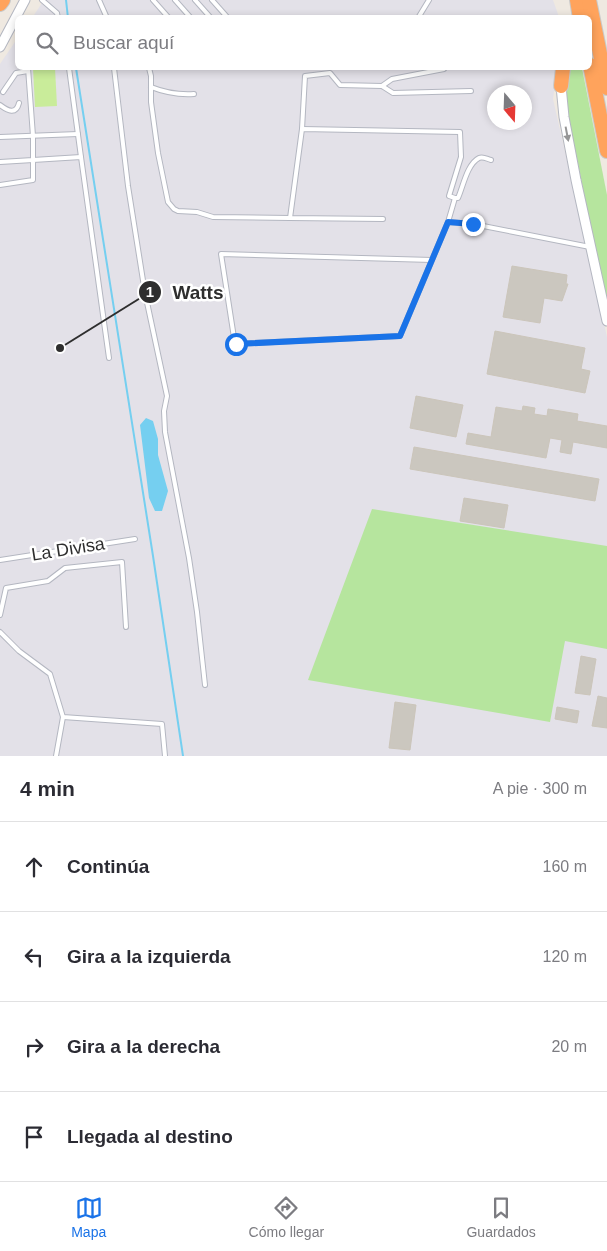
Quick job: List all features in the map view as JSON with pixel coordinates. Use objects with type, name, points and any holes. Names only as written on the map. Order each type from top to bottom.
[{"type":"highway","points":[[0,4],[3,0]]},
{"type":"highway","points":[[571,0],[572,15]]},
{"type":"highway","points":[[577,0],[580,15]]},
{"type":"highway","points":[[591,0],[607,48]]},
{"type":"highway","points":[[591,0],[607,88]]},
{"type":"highway","points":[[562,86],[563,70]]},
{"type":"highway","points":[[591,70],[607,151]]},
{"type":"street","points":[[17,15],[25,0]]},
{"type":"street","points":[[0,48],[15,19]]},
{"type":"street","points":[[562,86],[565,123],[607,321]]},
{"type":"lane","points":[[42,0],[57,15]]},
{"type":"lane","points":[[99,0],[105,15]]},
{"type":"lane","points":[[153,0],[166,15]]},
{"type":"lane","points":[[175,0],[188,15]]},
{"type":"lane","points":[[195,0],[208,15]]},
{"type":"lane","points":[[212,0],[225,15]]},
{"type":"lane","points":[[420,15],[429,0]]},
{"type":"lane","points":[[4,92],[16,73],[25,70]]},
{"type":"lane","points":[[0,185],[33,180],[33,136],[28,70]]},
{"type":"lane","points":[[69,70],[109,358]]},
{"type":"lane","points":[[114,70],[145,293],[166,396],[164,411],[165,432],[198,612],[205,685]]},
{"type":"lane","points":[[149,70],[151,102],[158,153],[168,202],[174,209],[197,212],[212,217],[383,219]]},
{"type":"lane","points":[[382,86],[392,79],[439,70]]},
{"type":"lane","points":[[290,218],[302,128],[305,76],[330,73],[340,85],[382,86],[394,93],[472,91]]},
{"type":"lane","points":[[151,87],[165,93],[194,94]]},
{"type":"lane","points":[[0,105],[11,112],[17,109],[19,103]]},
{"type":"lane","points":[[302,128],[460,132],[461,157],[449,196],[455,198]]},
{"type":"lane","points":[[0,137],[78,134]]},
{"type":"lane","points":[[0,162],[81,157]]},
{"type":"lane","points":[[432,260],[221,254],[236,344],[400,336],[432,260],[448,222],[455,198],[458,198],[470,166],[478,158],[491,160]]},
{"type":"lane","points":[[448,222],[473,224],[590,247]]},
{"type":"lane","name":"La Divisa","points":[[0,560],[135,538]]},
{"type":"lane","points":[[0,615],[6,588],[48,581],[65,568],[122,562],[126,627]]},
{"type":"lane","points":[[0,632],[19,651],[50,674],[63,717],[56,756]]},
{"type":"lane","points":[[63,717],[162,724],[165,756]]},
{"type":"shaded area","points":[[44,0],[553,0],[558,15],[34,15]]},
{"type":"shaded area","points":[[15,42],[15,70],[557,70],[553,99],[607,337],[607,756],[0,756],[0,64]]},
{"type":"green space","points":[[33,70],[55,70],[57,106],[35,107]]},
{"type":"green space","points":[[567,70],[582,70],[607,195],[607,306],[568,115],[565,96]]},
{"type":"green space","points":[[372,509],[607,546],[607,649],[565,641],[550,722],[308,680]]},
{"type":"water","points":[[146,418],[153,421],[158,439],[158,455],[168,491],[162,511],[155,511],[149,498],[140,425]]},
{"type":"building","points":[[512,266],[567,275],[566,284],[568,284],[562,301],[544,298],[540,323],[503,317]]},
{"type":"building","points":[[495,331],[585,348],[581,369],[590,371],[585,393],[487,374]]},
{"type":"building","points":[[416,396],[463,405],[456,437],[410,428]]},
{"type":"building","points":[[523,406],[535,408],[534,414],[547,416],[548,409],[578,414],[577,421],[607,426],[607,448],[573,442],[571,454],[560,452],[562,440],[550,438],[546,458],[466,444],[468,433],[491,437],[496,407],[522,411]]},
{"type":"building","points":[[414,447],[599,479],[595,501],[410,469]]},
{"type":"building","points":[[464,498],[508,505],[504,528],[460,521]]},
{"type":"building","points":[[581,656],[596,659],[590,695],[575,693]]},
{"type":"building","points":[[598,696],[607,698],[607,728],[592,726]]},
{"type":"building","points":[[395,702],[416,705],[410,750],[389,748]]},
{"type":"building","points":[[557,707],[579,711],[577,723],[555,719]]},
{"type":"waterway","points":[[66,0],[68,15]]},
{"type":"waterway","points":[[76,70],[183,756]]},
{"type":"place","name":"Watts","points":[[60,348]]},
{"type":"route","points":[[236,344],[400,336],[448,222],[473,224]]}]
